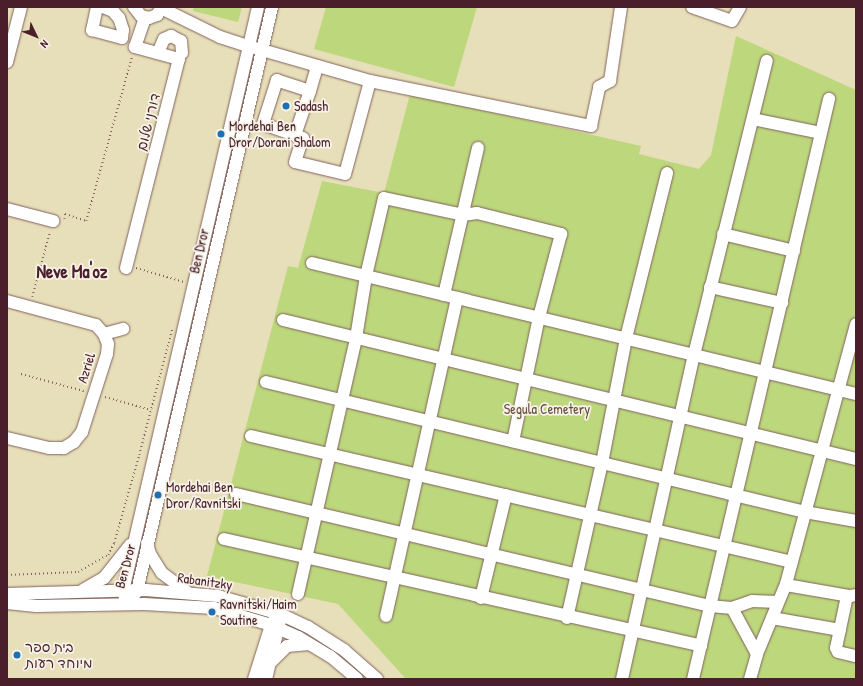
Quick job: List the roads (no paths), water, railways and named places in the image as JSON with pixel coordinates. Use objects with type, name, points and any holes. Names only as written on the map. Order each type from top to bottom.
[{"type":"street","points":[[7,62],[21,7]]},
{"type":"street","points":[[98,7],[92,30],[122,38],[123,30],[119,18],[113,11],[103,7]]},
{"type":"street","points":[[134,7],[137,14],[145,18],[153,17],[161,8],[236,42],[261,51],[370,81],[591,126],[599,88],[610,81],[621,7]]},
{"type":"street","name":"Ben Dror","points":[[127,604],[123,591],[258,7]]},
{"type":"street","name":"Ben Dror","points":[[127,604],[137,591],[147,542],[272,7]]},
{"type":"street","points":[[692,7],[732,21],[740,7]]},
{"type":"street","name":"דורני שלום","points":[[127,267],[179,59],[135,47],[145,18]]},
{"type":"street","points":[[236,42],[251,32]]},
{"type":"street","points":[[158,53],[164,39],[171,36],[181,41],[182,53]]},
{"type":"street","points":[[622,679],[694,355],[767,61]]},
{"type":"street","points":[[295,135],[310,92],[317,66]]},
{"type":"street","points":[[310,92],[277,80],[263,124],[303,138],[295,162],[345,174],[370,81]]},
{"type":"street","points":[[693,679],[829,99]]},
{"type":"street","points":[[753,119],[821,133]]},
{"type":"street","points":[[444,295],[478,148]]},
{"type":"street","points":[[567,618],[602,463],[626,338],[667,173]]},
{"type":"street","points":[[298,594],[356,338],[366,276],[384,198],[463,215],[478,213],[561,234],[540,317],[528,379],[513,441]]},
{"type":"street","points":[[7,209],[53,221]]},
{"type":"street","points":[[723,234],[794,251]]},
{"type":"street","points":[[312,263],[856,394]]},
{"type":"street","points":[[710,287],[782,303]]},
{"type":"street","points":[[386,616],[457,298]]},
{"type":"street","points":[[7,301],[81,319],[96,325],[104,334],[123,329]]},
{"type":"street","points":[[283,320],[856,459]]},
{"type":"street","points":[[750,679],[757,654],[786,585],[856,324]]},
{"type":"street","name":"Azriel","points":[[7,438],[49,448],[64,448],[74,442],[82,432],[107,354],[108,344],[104,334]]},
{"type":"street","points":[[266,382],[806,512],[856,521]]},
{"type":"street","points":[[251,436],[792,562]]},
{"type":"street","points":[[236,494],[710,606],[732,608],[752,601],[778,602]]},
{"type":"street","points":[[481,598],[506,495]]},
{"type":"street","points":[[80,592],[104,578],[136,536]]},
{"type":"street","points":[[224,539],[307,556],[567,618],[701,646]]},
{"type":"street","points":[[147,542],[150,554],[162,573],[189,593]]},
{"type":"street","points":[[786,585],[852,595],[840,630],[836,648],[838,652],[856,656]]},
{"type":"street","name":"Rabanitzky","points":[[7,594],[137,591],[189,593],[218,596],[280,614],[330,640],[377,679]]},
{"type":"street","name":"Rabanitzky","points":[[7,603],[36,606],[127,604],[214,608],[275,626],[312,644],[357,679]]},
{"type":"street","points":[[732,608],[757,654]]},
{"type":"street","points":[[254,679],[280,614]]},
{"type":"street","points":[[772,618],[840,630]]},
{"type":"street","points":[[266,679],[270,664],[275,626]]},
{"type":"street","points":[[270,664],[288,646],[304,643],[312,644]]},
{"type":"place","name":"Sadash","points":[[286,106]]},
{"type":"place","name":"Mordehai Ben Dror/Dorani Shalom","points":[[221,134]]},
{"type":"place","name":"Mordehai Ben Dror/Ravnitski","points":[[158,495]]},
{"type":"place","name":"Ravnitski/Haim Soutine","points":[[212,612]]},
{"type":"place","name":"בית ספר מיוחד רעות","points":[[17,655]]},
{"type":"district","name":"Neve Ma'oz","points":[[72,272]]},
{"type":"park label","name":"Segula Cemetery","points":[[547,409]]}]
